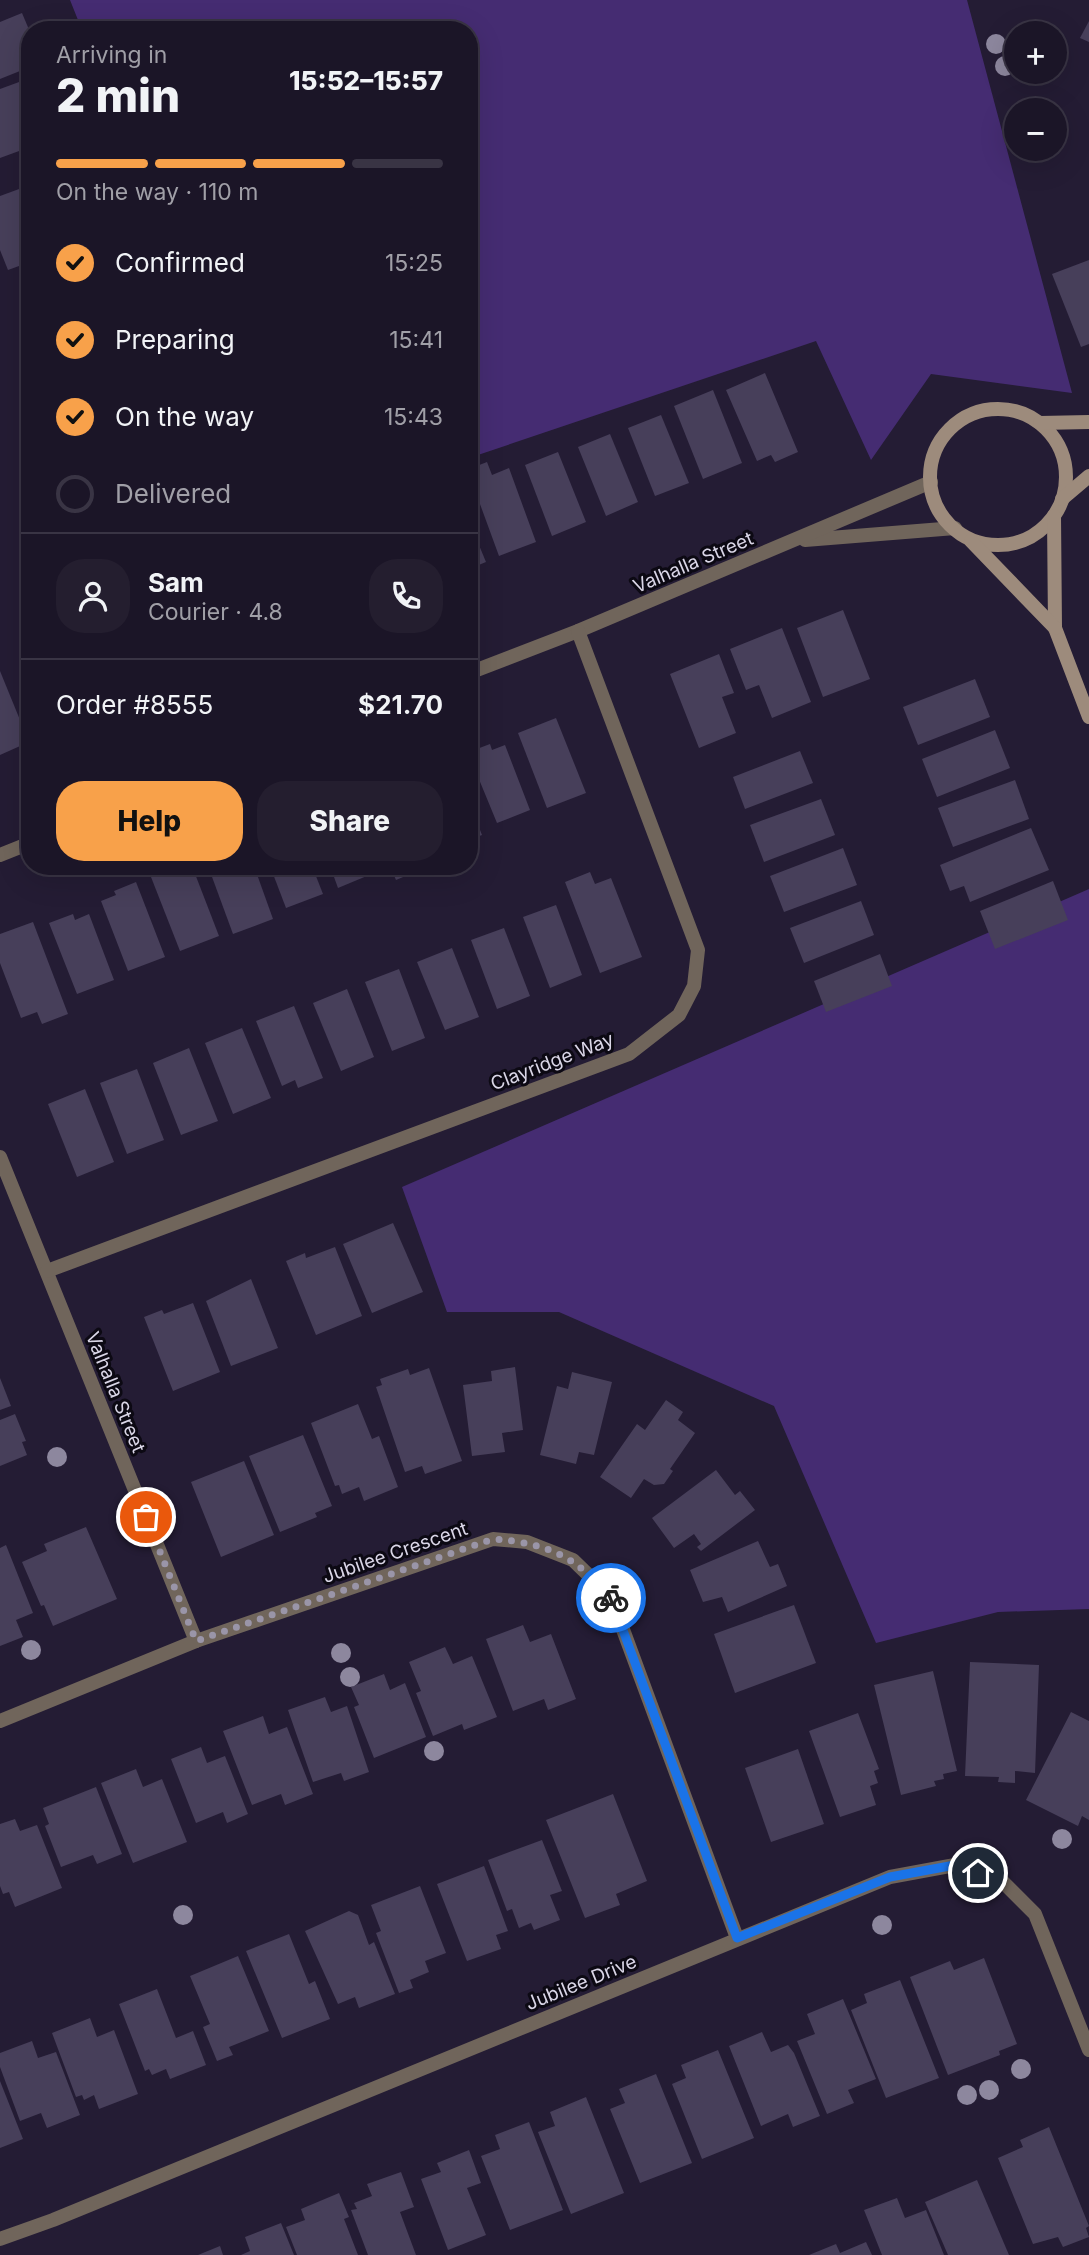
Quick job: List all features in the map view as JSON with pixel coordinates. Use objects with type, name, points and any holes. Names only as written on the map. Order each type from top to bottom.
[{"type":"street","points":[[1055,516],[1041,530],[1023,541],[1003,545],[983,544],[947,523],[935,505],[931,482],[931,462],[940,441],[955,424],[975,413],[997,408],[1020,412],[1040,423],[1055,438],[1063,457],[1066,478],[1055,516],[1055,628],[1089,717]]},
{"type":"street","points":[[1040,423],[1089,422]]},
{"type":"street","points":[[1062,499],[1089,476]]},
{"type":"street","name":"Valhalla Street","points":[[478,670],[931,482]]},
{"type":"street","points":[[794,541],[961,532],[1055,628]]},
{"type":"street","name":"Clayridge Way","points":[[47,1271],[629,1054],[679,1015],[694,986],[698,950],[578,631]]},
{"type":"street","points":[[0,855],[21,847]]},
{"type":"street","name":"Valhalla Street","points":[[0,1157],[196,1641]]},
{"type":"street","name":"Jubilee Crescent","points":[[0,1721],[196,1641],[493,1539],[527,1542],[573,1560],[611,1597],[737,1938]]},
{"type":"street","name":"Jubilee Drive","points":[[0,2239],[78,2210],[890,1877],[955,1865],[1001,1880],[1035,1914],[1089,2050]]},
{"type":"shaded area","points":[[70,0],[967,0],[1004,138],[1004,161],[1010,161],[1072,393],[931,374],[871,460],[816,341],[478,455],[478,21],[78,21]]},
{"type":"shaded area","points":[[1089,889],[1089,1609],[998,1612],[876,1643],[774,1406],[559,1312],[447,1312],[402,1187]]},
{"type":"building","points":[[22,13],[25,21],[21,21],[21,71],[0,79],[0,22]]},
{"type":"building","points":[[1089,21],[1089,42],[1080,38]]},
{"type":"building","points":[[21,81],[21,150],[0,158],[0,89]]},
{"type":"building","points":[[21,188],[21,265],[8,270],[0,250],[0,196]]},
{"type":"building","points":[[1089,260],[1089,344],[1081,347],[1052,274]]},
{"type":"building","points":[[765,373],[798,452],[775,462],[771,455],[757,461],[726,390]]},
{"type":"building","points":[[713,390],[742,463],[703,479],[674,406]]},
{"type":"building","points":[[661,415],[689,483],[655,496],[628,428]]},
{"type":"building","points":[[610,434],[638,502],[606,516],[578,447]]},
{"type":"building","points":[[558,452],[586,522],[552,536],[525,465]]},
{"type":"building","points":[[487,462],[492,475],[509,468],[536,542],[499,556],[478,499],[478,466]]},
{"type":"building","points":[[478,543],[486,562],[478,565]]},
{"type":"building","points":[[843,610],[870,679],[823,697],[797,628]]},
{"type":"building","points":[[782,628],[811,702],[772,718],[759,685],[746,690],[730,649]]},
{"type":"building","points":[[719,654],[734,693],[722,697],[736,733],[699,748],[670,674]]},
{"type":"building","points":[[0,671],[21,722],[21,746],[0,755]]},
{"type":"building","points":[[975,679],[990,717],[918,745],[903,707]]},
{"type":"building","points":[[556,718],[586,793],[547,808],[518,733]]},
{"type":"building","points":[[995,730],[1010,768],[937,797],[922,759]]},
{"type":"building","points":[[490,744],[492,750],[505,745],[530,810],[497,823],[478,777],[478,749]]},
{"type":"building","points":[[800,751],[813,783],[745,809],[733,777]]},
{"type":"building","points":[[1015,780],[1029,819],[953,847],[938,808]]},
{"type":"building","points":[[821,799],[835,835],[764,862],[750,825]]},
{"type":"building","points":[[1031,828],[1049,870],[970,902],[964,886],[950,891],[940,865]]},
{"type":"building","points":[[843,848],[857,885],[784,912],[770,876]]},
{"type":"building","points":[[590,872],[595,884],[611,878],[642,957],[600,973],[565,882]]},
{"type":"building","points":[[195,875],[219,936],[180,951],[151,877]]},
{"type":"building","points":[[211,875],[257,875],[273,919],[233,934]]},
{"type":"building","points":[[273,875],[316,875],[323,894],[286,908]]},
{"type":"building","points":[[333,875],[369,875],[338,888]]},
{"type":"building","points":[[394,875],[408,875],[396,880]]},
{"type":"building","points":[[1053,881],[1068,920],[995,949],[980,911]]},
{"type":"building","points":[[136,882],[165,957],[128,971],[101,901],[116,895],[114,891]]},
{"type":"building","points":[[861,901],[874,935],[804,963],[790,928]]},
{"type":"building","points":[[556,905],[582,975],[550,988],[523,917]]},
{"type":"building","points":[[73,914],[75,920],[89,914],[114,980],[77,994],[49,923]]},
{"type":"building","points":[[33,922],[68,1014],[42,1024],[37,1012],[21,1018],[0,963],[0,934]]},
{"type":"building","points":[[504,928],[530,996],[497,1009],[471,940]]},
{"type":"building","points":[[452,948],[479,1017],[445,1030],[417,962]]},
{"type":"building","points":[[880,954],[892,986],[826,1012],[814,981]]},
{"type":"building","points":[[399,969],[425,1038],[392,1051],[365,982]]},
{"type":"building","points":[[347,989],[374,1057],[341,1071],[313,1003]]},
{"type":"building","points":[[294,1006],[323,1078],[298,1088],[295,1080],[282,1086],[256,1021]]},
{"type":"building","points":[[242,1028],[271,1098],[233,1114],[205,1043]]},
{"type":"building","points":[[189,1048],[218,1121],[181,1135],[153,1063]]},
{"type":"building","points":[[137,1069],[164,1140],[127,1154],[100,1083]]},
{"type":"building","points":[[85,1089],[114,1162],[77,1177],[48,1104]]},
{"type":"building","points":[[393,1223],[423,1292],[372,1313],[343,1244]]},
{"type":"building","points":[[335,1247],[362,1316],[316,1335],[286,1261],[305,1253],[306,1258]]},
{"type":"building","points":[[251,1279],[278,1348],[231,1366],[206,1301]]},
{"type":"building","points":[[193,1303],[220,1372],[173,1391],[144,1317],[162,1310],[164,1314]]},
{"type":"building","points":[[515,1367],[523,1430],[502,1433],[505,1452],[472,1456],[463,1385],[492,1381],[491,1371]]},
{"type":"building","points":[[429,1368],[462,1461],[425,1474],[422,1466],[405,1472],[376,1387],[382,1385],[380,1379],[408,1369],[410,1375]]},
{"type":"building","points":[[572,1372],[612,1382],[594,1455],[579,1452],[576,1464],[540,1455],[557,1386],[568,1389]]},
{"type":"building","points":[[0,1378],[11,1406],[0,1410]]},
{"type":"building","points":[[666,1400],[683,1412],[678,1420],[695,1433],[670,1469],[673,1471],[664,1484],[654,1485],[644,1479],[631,1498],[600,1477],[637,1424],[645,1430]]},
{"type":"building","points":[[358,1404],[372,1439],[379,1436],[398,1487],[364,1501],[359,1487],[342,1494],[339,1485],[335,1486],[311,1423]]},
{"type":"building","points":[[15,1414],[26,1441],[22,1442],[27,1455],[0,1466],[0,1420]]},
{"type":"building","points":[[303,1435],[332,1506],[315,1513],[317,1517],[280,1532],[249,1456]]},
{"type":"building","points":[[244,1461],[274,1535],[221,1557],[191,1482]]},
{"type":"building","points":[[716,1470],[735,1495],[740,1491],[755,1510],[701,1551],[697,1547],[701,1544],[694,1534],[674,1548],[652,1518]]},
{"type":"building","points":[[86,1527],[117,1599],[53,1626],[22,1562],[47,1551],[44,1544]]},
{"type":"building","points":[[758,1541],[770,1567],[778,1564],[787,1586],[728,1612],[722,1597],[703,1602],[690,1570]]},
{"type":"building","points":[[6,1545],[33,1613],[16,1620],[23,1637],[0,1646],[0,1548]]},
{"type":"building","points":[[794,1605],[816,1663],[735,1693],[714,1634]]},
{"type":"building","points":[[523,1625],[530,1642],[551,1634],[576,1699],[548,1710],[544,1699],[513,1711],[486,1639]]},
{"type":"building","points":[[445,1647],[453,1664],[472,1656],[497,1717],[464,1730],[462,1724],[433,1736],[416,1693],[421,1691],[409,1662]]},
{"type":"building","points":[[970,1662],[1039,1665],[1035,1773],[1015,1771],[1015,1783],[998,1782],[999,1777],[965,1776]]},
{"type":"building","points":[[933,1671],[957,1771],[943,1774],[944,1779],[934,1781],[936,1786],[901,1795],[874,1685]]},
{"type":"building","points":[[384,1674],[390,1690],[405,1683],[426,1737],[374,1758],[354,1707],[359,1705],[351,1687]]},
{"type":"building","points":[[325,1697],[331,1712],[347,1706],[369,1772],[344,1781],[341,1773],[313,1782],[288,1710]]},
{"type":"building","points":[[1071,1712],[1089,1721],[1089,1820],[1082,1816],[1078,1826],[1026,1800]]},
{"type":"building","points":[[858,1713],[879,1769],[874,1771],[878,1783],[870,1786],[876,1805],[840,1817],[809,1731]]},
{"type":"building","points":[[263,1716],[269,1734],[287,1727],[313,1794],[285,1805],[281,1794],[252,1805],[223,1731]]},
{"type":"building","points":[[201,1747],[207,1763],[225,1756],[248,1814],[227,1823],[223,1812],[196,1823],[171,1759]]},
{"type":"building","points":[[798,1749],[824,1824],[771,1842],[745,1768]]},
{"type":"building","points":[[136,1769],[143,1787],[162,1779],[187,1842],[133,1863],[101,1783]]},
{"type":"building","points":[[96,1787],[122,1854],[97,1864],[93,1855],[61,1867],[45,1826],[49,1824],[43,1808]]},
{"type":"building","points":[[613,1794],[647,1881],[616,1894],[620,1905],[585,1918],[546,1820]]},
{"type":"building","points":[[15,1819],[20,1831],[37,1825],[62,1888],[15,1907],[9,1892],[3,1894],[0,1886],[0,1824]]},
{"type":"building","points":[[542,1840],[562,1891],[550,1895],[560,1920],[534,1930],[531,1923],[519,1928],[512,1909],[507,1911],[488,1860]]},
{"type":"building","points":[[484,1866],[508,1931],[496,1935],[501,1949],[467,1961],[437,1884]]},
{"type":"building","points":[[420,1886],[446,1953],[425,1961],[429,1972],[410,1980],[413,1988],[399,1993],[376,1933],[381,1931],[371,1905]]},
{"type":"building","points":[[349,1911],[358,1915],[369,1945],[374,1942],[395,1994],[359,2008],[355,1997],[338,2004],[305,1931]]},
{"type":"building","points":[[289,1934],[309,1984],[315,1981],[330,2019],[282,2038],[246,1951]]},
{"type":"building","points":[[238,1956],[269,2031],[229,2047],[233,2055],[217,2061],[203,2027],[210,2024],[190,1976]]},
{"type":"building","points":[[984,1958],[1017,2044],[999,2051],[1000,2055],[948,2075],[910,1977],[950,1961],[954,1970]]},
{"type":"building","points":[[900,1980],[939,2078],[886,2098],[851,2010],[867,2003],[864,1994]]},
{"type":"building","points":[[157,1989],[176,2038],[193,2031],[206,2065],[170,2079],[166,2069],[152,2075],[149,2069],[145,2071],[119,2004]]},
{"type":"building","points":[[843,1999],[876,2079],[848,2090],[854,2103],[827,2114],[797,2041],[815,2034],[807,2014]]},
{"type":"building","points":[[90,2018],[97,2037],[114,2030],[138,2094],[99,2109],[94,2095],[84,2100],[82,2095],[76,2097],[52,2033]]},
{"type":"building","points":[[762,2032],[771,2052],[788,2045],[794,2053],[820,2116],[793,2127],[788,2114],[761,2126],[729,2046]]},
{"type":"building","points":[[32,2041],[38,2058],[56,2052],[80,2115],[47,2128],[41,2113],[20,2121],[0,2067],[0,2053]]},
{"type":"building","points":[[718,2050],[754,2138],[702,2159],[672,2084],[686,2078],[681,2065]]},
{"type":"building","points":[[656,2074],[692,2163],[640,2183],[610,2109],[625,2103],[619,2089]]},
{"type":"building","points":[[0,2081],[23,2139],[0,2148]]},
{"type":"building","points":[[586,2097],[624,2193],[571,2214],[538,2132],[555,2126],[550,2112]]},
{"type":"building","points":[[529,2122],[563,2210],[510,2230],[481,2156],[500,2149],[495,2135]]},
{"type":"building","points":[[1049,2127],[1089,2226],[1086,2228],[1089,2237],[1063,2247],[1058,2237],[1033,2244],[998,2158],[1023,2147],[1020,2140]]},
{"type":"building","points":[[469,2150],[481,2183],[467,2188],[486,2235],[448,2250],[421,2179],[441,2172],[437,2163]]},
{"type":"building","points":[[401,2172],[414,2207],[400,2212],[416,2255],[368,2255],[351,2210],[357,2209],[354,2203],[372,2196],[367,2184]]},
{"type":"building","points":[[977,2180],[1009,2255],[948,2255],[925,2202]]},
{"type":"building","points":[[339,2193],[349,2217],[344,2219],[358,2255],[297,2255],[286,2227],[305,2220],[301,2209]]},
{"type":"building","points":[[897,2198],[905,2218],[926,2210],[944,2255],[882,2255],[864,2210]]},
{"type":"building","points":[[281,2223],[294,2255],[241,2255],[250,2251],[245,2237]]},
{"type":"building","points":[[866,2242],[872,2255],[809,2255],[836,2244],[840,2253]]},
{"type":"building","points":[[220,2246],[223,2255],[198,2255]]},
{"type":"way so far","points":[[146,1517],[196,1641],[493,1539],[527,1542],[573,1560],[611,1598]]},
{"type":"route","points":[[611,1598],[737,1938],[890,1877],[955,1865],[978,1873]]}]
